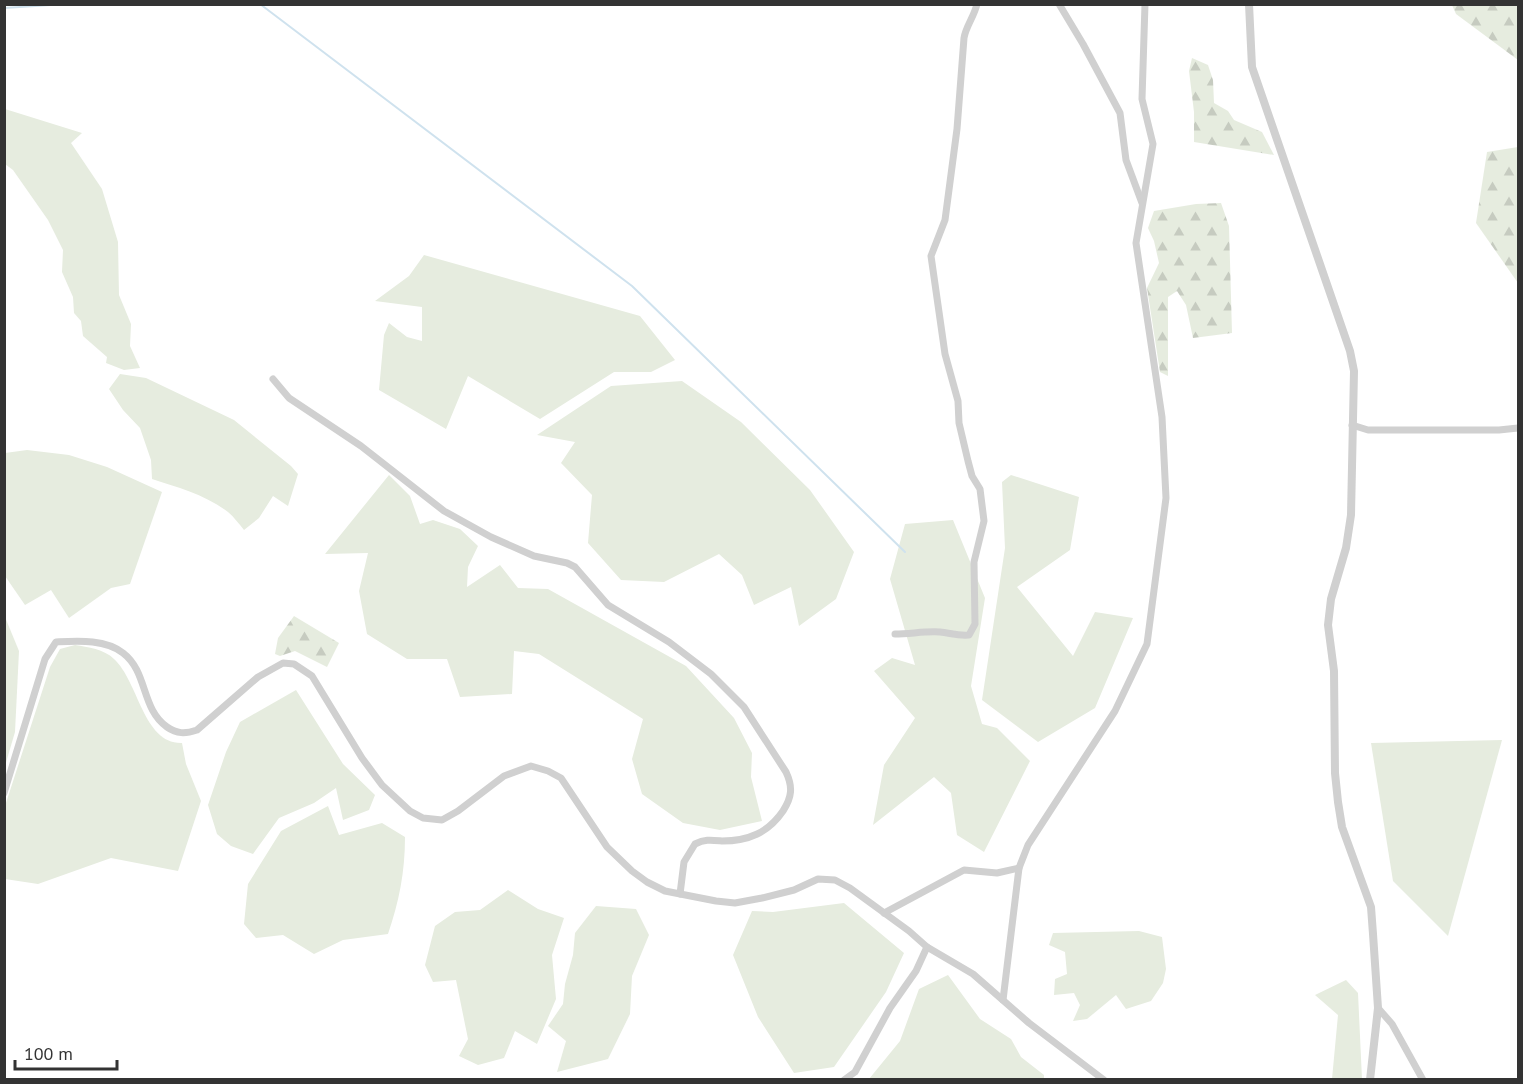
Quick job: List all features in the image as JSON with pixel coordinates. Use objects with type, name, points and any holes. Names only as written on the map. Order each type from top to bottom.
[{"type":"street","points":[[895,634],[943,632],[958,636],[969,635],[975,624],[974,562],[984,521],[980,489],[972,476],[959,423],[958,400],[945,354],[931,256],[945,220],[957,129],[964,38],[977,4]]},
{"type":"street","points":[[1059,4],[1120,113],[1126,160],[1143,205]]},
{"type":"street","points":[[1003,1000],[1019,868],[1028,845],[1116,711],[1147,644],[1166,498],[1162,417],[1136,243],[1152,144],[1142,99],[1145,4]]},
{"type":"street","points":[[1249,4],[1252,67],[1350,351],[1354,371],[1351,515],[1346,548],[1331,599],[1328,625],[1334,671],[1335,773],[1338,802],[1342,827],[1371,907],[1378,1008],[1370,1080]]},
{"type":"street","points":[[273,379],[289,398],[361,446],[444,511],[512,547],[534,556],[575,567],[608,605],[669,642],[711,674],[744,707],[786,772],[791,783],[791,795],[769,828],[740,839],[710,839],[695,844],[684,862],[680,894]]},
{"type":"street","points":[[1352,425],[1368,430],[1518,428]]},
{"type":"street","points":[[4,793],[45,659],[56,642],[90,642],[112,647],[123,653],[133,662],[140,676],[146,699],[157,720],[171,730],[184,734],[196,730],[220,712],[258,677],[283,663],[294,664],[312,676],[382,785],[410,811],[423,818],[442,820],[458,811],[504,776],[531,766],[561,778],[608,847],[632,871],[665,891],[735,903],[794,890],[819,879],[835,880],[850,888],[927,947],[973,974],[1029,1023],[1104,1080]]},
{"type":"street","points":[[884,913],[964,870],[997,873],[1019,868]]},
{"type":"street","points":[[844,1080],[855,1072],[927,947]]},
{"type":"street","points":[[1378,1008],[1392,1024],[1423,1080]]},
{"type":"green space","points":[[1452,5],[1518,5],[1518,60],[1456,14]]},
{"type":"green space","points":[[1192,58],[1208,65],[1213,80],[1214,103],[1228,111],[1234,120],[1262,132],[1274,155],[1194,142],[1194,112],[1189,71]]},
{"type":"green space","points":[[5,109],[82,133],[71,143],[102,189],[118,242],[119,295],[131,324],[130,346],[140,368],[124,370],[106,363],[107,357],[83,336],[81,321],[74,313],[73,297],[62,272],[63,250],[48,220],[13,170],[5,164]]},
{"type":"green space","points":[[1518,147],[1518,283],[1476,223],[1487,152]]},
{"type":"green space","points":[[1221,203],[1229,226],[1232,333],[1193,338],[1186,305],[1177,291],[1168,297],[1168,376],[1160,372],[1147,288],[1159,263],[1154,241],[1148,228],[1154,211],[1196,204]]},
{"type":"green space","points":[[424,255],[640,316],[675,360],[651,372],[614,372],[540,419],[468,376],[446,429],[379,390],[384,335],[389,323],[407,337],[422,341],[422,307],[375,301],[409,276]]},
{"type":"green space","points":[[120,374],[146,378],[234,420],[298,474],[288,506],[273,496],[259,518],[244,530],[228,512],[210,501],[152,479],[151,460],[140,428],[123,410],[109,389]]},
{"type":"green space","points":[[682,381],[741,422],[810,490],[854,552],[836,599],[799,626],[791,587],[754,605],[742,575],[719,554],[664,582],[621,580],[588,543],[592,495],[561,463],[575,442],[537,435],[611,386]]},
{"type":"green space","points":[[27,450],[69,455],[107,467],[162,492],[130,584],[111,588],[69,618],[51,590],[25,605],[5,576],[5,453]]},
{"type":"green space","points":[[389,475],[410,496],[420,524],[433,520],[460,529],[478,546],[468,567],[467,587],[500,565],[518,588],[548,589],[686,666],[734,718],[752,753],[751,777],[762,821],[720,830],[683,823],[642,794],[632,759],[643,719],[539,654],[514,651],[512,694],[460,697],[447,659],[407,659],[367,634],[359,591],[368,553],[325,554]]},
{"type":"green space","points":[[1011,475],[1079,497],[1070,550],[1017,587],[1073,656],[1095,612],[1133,618],[1095,708],[1038,742],[982,700],[1005,548],[1002,482]]},
{"type":"green space","points":[[953,520],[985,598],[971,686],[982,724],[997,728],[1030,761],[984,852],[957,835],[951,793],[934,777],[873,825],[884,765],[915,718],[874,671],[892,658],[915,665],[890,579],[905,524]]},
{"type":"green space","points":[[294,616],[339,643],[327,667],[295,651],[280,656],[275,654],[278,638]]},
{"type":"green space","points":[[5,617],[19,651],[15,732],[5,766]]},
{"type":"green space","points":[[75,645],[101,651],[114,659],[130,682],[150,723],[158,734],[169,741],[182,743],[186,764],[201,801],[178,871],[111,858],[38,884],[5,879],[5,806],[50,667],[60,649]]},
{"type":"green space","points":[[296,690],[343,764],[375,795],[369,810],[343,820],[336,788],[314,803],[279,818],[253,854],[231,846],[217,834],[208,805],[226,752],[240,722]]},
{"type":"green space","points":[[1502,740],[1448,936],[1393,881],[1371,743]]},
{"type":"green space","points":[[328,806],[339,835],[382,823],[405,837],[401,887],[388,934],[343,940],[314,954],[283,935],[256,938],[244,924],[248,884],[281,831]]},
{"type":"green space","points":[[508,890],[538,909],[564,918],[552,955],[556,999],[537,1044],[515,1031],[504,1058],[478,1065],[459,1056],[468,1039],[456,980],[433,982],[425,965],[435,926],[455,912],[480,910]]},
{"type":"green space","points":[[844,903],[904,953],[886,992],[834,1067],[794,1073],[758,1017],[733,955],[752,911],[773,912]]},
{"type":"green space","points":[[596,906],[636,909],[649,935],[632,976],[630,1014],[608,1059],[557,1072],[566,1041],[548,1026],[563,1004],[575,933]]},
{"type":"green space","points":[[1139,931],[1162,937],[1166,969],[1163,983],[1151,1001],[1126,1009],[1116,995],[1087,1019],[1073,1021],[1080,1005],[1074,993],[1054,995],[1055,979],[1067,974],[1065,952],[1049,945],[1053,933]]},
{"type":"green space","points":[[948,975],[980,1019],[1011,1039],[1021,1057],[1044,1075],[1044,1079],[869,1079],[900,1041],[919,989]]},
{"type":"green space","points":[[1346,980],[1358,993],[1362,1079],[1332,1079],[1338,1015],[1315,995]]},
{"type":"waterway","points":[[4,8],[66,4]]},
{"type":"waterway","points":[[260,4],[632,286],[905,552]]}]
